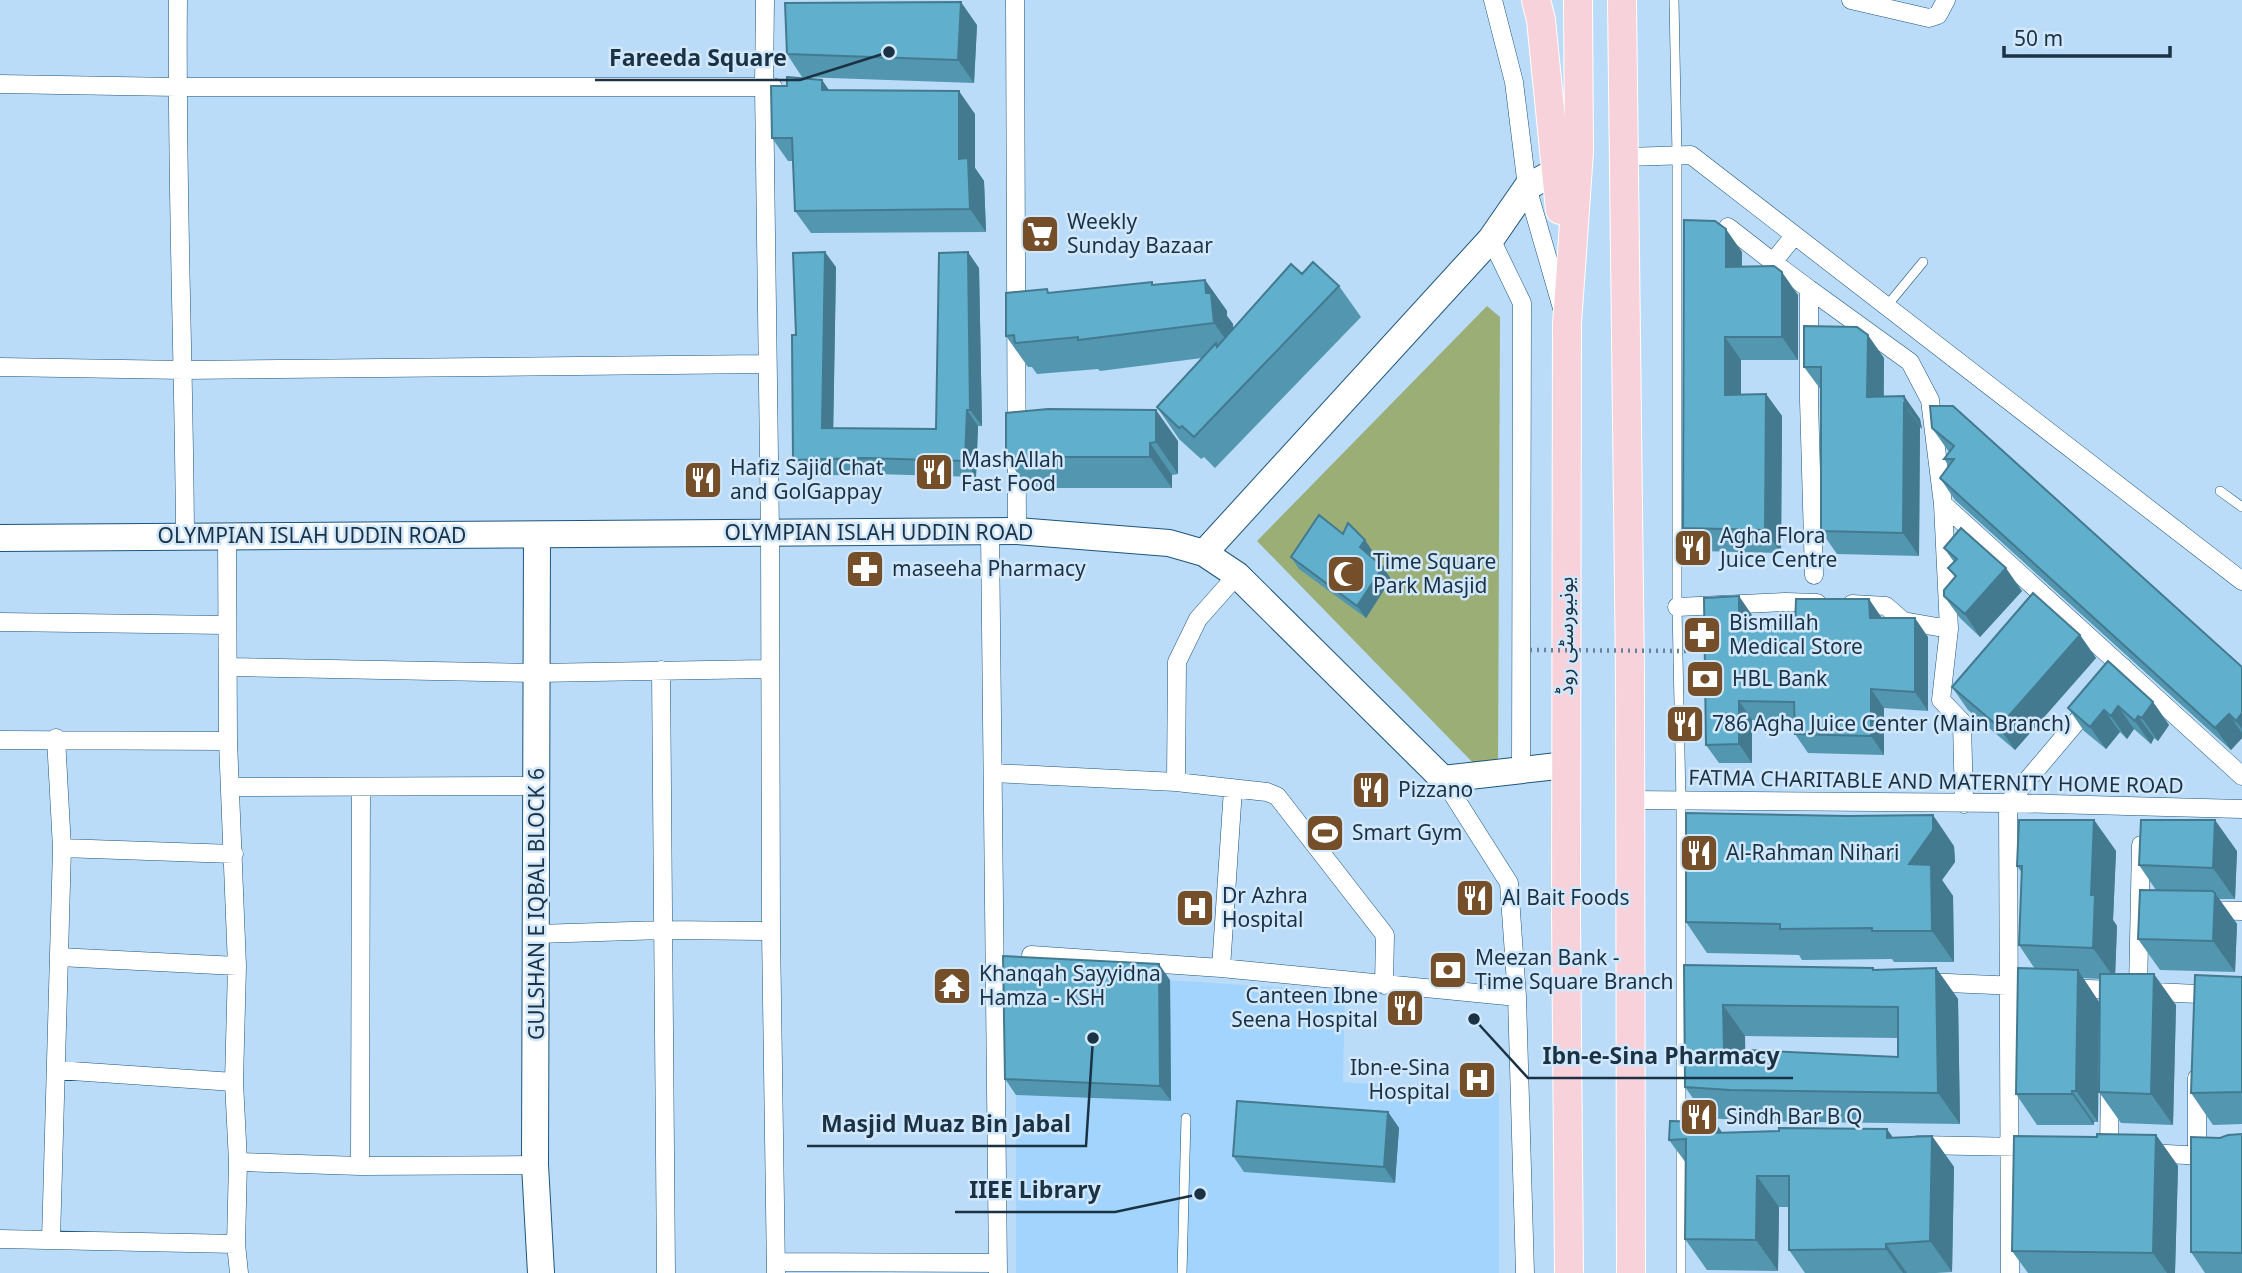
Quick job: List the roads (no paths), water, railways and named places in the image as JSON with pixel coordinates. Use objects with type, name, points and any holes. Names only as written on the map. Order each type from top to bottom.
[{"type":"main road","points":[[1536,0],[1541,20],[1558,170],[1567,324]]},
{"type":"main road","name":"یونیورسٹی روڈ","points":[[1569,1273],[1567,324],[1579,152],[1578,0]]},
{"type":"main road","points":[[1622,0],[1630,800],[1631,1273]]},
{"type":"street","points":[[178,0],[177,87],[185,537]]},
{"type":"street","points":[[765,0],[776,1267],[998,1268],[990,531]]},
{"type":"street","points":[[1014,0],[1017,531]]},
{"type":"street","points":[[1493,0],[1514,82],[1527,187],[1567,324]]},
{"type":"street","points":[[1851,0],[1929,18],[1938,15],[1947,0]]},
{"type":"street","points":[[0,84],[177,87],[791,88]]},
{"type":"street","points":[[1204,553],[1491,239],[1527,187],[1558,170],[1579,152]]},
{"type":"street","points":[[1625,157],[1691,155],[2242,581]]},
{"type":"street","points":[[1728,228],[1910,362],[1930,400],[1943,504],[1949,629],[1941,700],[1956,706],[1962,722],[1964,804]]},
{"type":"street","points":[[1773,262],[1794,236]]},
{"type":"street","points":[[1491,239],[1522,303],[1521,770]]},
{"type":"street","points":[[1809,289],[1814,575]]},
{"type":"street","points":[[0,367],[184,370],[767,364]]},
{"type":"street","points":[[1943,504],[2044,604],[2123,667],[2242,776]]},
{"type":"street","name":"OLYMPIAN ISLAH UDDIN ROAD","points":[[0,538],[1017,531],[1169,542],[1204,553],[1237,575],[1443,779]]},
{"type":"street","name":"GULSHAN E IQBAL BLOCK 6","points":[[537,535],[536,1165],[541,1273]]},
{"type":"street","points":[[227,536],[228,741],[237,966],[234,1082],[238,1162],[236,1244],[239,1273]]},
{"type":"street","points":[[1176,782],[1177,662],[1198,619],[1237,575]]},
{"type":"street","points":[[1677,607],[1786,602],[1886,606],[1903,621],[1949,629]]},
{"type":"street","points":[[0,622],[226,625]]},
{"type":"street","points":[[229,667],[537,673],[770,669]]},
{"type":"street","points":[[2010,1273],[2008,803],[2123,667]]},
{"type":"street","points":[[661,670],[666,1273]]},
{"type":"street","points":[[0,740],[56,738],[228,741]]},
{"type":"street","points":[[51,1240],[62,848],[56,738]]},
{"type":"street","points":[[1525,1273],[1517,997],[1509,883],[1443,779],[1566,765]]},
{"type":"street","points":[[993,772],[1176,782],[1267,792],[1277,796],[1385,935],[1384,985]]},
{"type":"street","points":[[231,787],[538,786]]},
{"type":"street","points":[[360,1166],[361,787]]},
{"type":"street","points":[[1221,968],[1233,789]]},
{"type":"street","name":"FATMA CHARITABLE AND MATERNITY HOME ROAD","points":[[1630,800],[2008,803],[2142,819],[2242,809]]},
{"type":"street","points":[[2138,991],[2146,909],[2142,819]]},
{"type":"street","points":[[62,848],[234,854]]},
{"type":"street","points":[[2191,910],[2242,911]]},
{"type":"street","points":[[537,934],[663,930],[771,931]]},
{"type":"street","points":[[1031,955],[1221,968],[1517,997]]},
{"type":"street","points":[[59,957],[237,966]]},
{"type":"street","points":[[1900,981],[2041,987],[2111,997],[2138,991],[2197,1001],[2242,996]]},
{"type":"street","points":[[2197,1061],[2197,1156]]},
{"type":"street","points":[[57,1070],[234,1082]]},
{"type":"street","points":[[2110,1071],[2115,1152],[2242,1158]]},
{"type":"street","points":[[1900,1144],[2034,1148]]},
{"type":"street","points":[[238,1162],[360,1166],[536,1165]]},
{"type":"street","points":[[0,1239],[236,1244]]},
{"type":"lane","points":[[1674,0],[1677,607],[1687,973],[1687,1140],[1681,1273]]},
{"type":"lane","points":[[1886,307],[1923,262]]},
{"type":"lane","points":[[2220,491],[2242,507]]},
{"type":"lane","points":[[1182,1273],[1186,1118]]},
{"type":"place","name":"Fareeda Square","points":[[889,52]]},
{"type":"place","name":"Weekly Sunday Bazaar","points":[[1040,234]]},
{"type":"place","name":"MashAllah Fast Food","points":[[934,472]]},
{"type":"place","name":"Hafiz Sajid Chat and GolGappay","points":[[703,480]]},
{"type":"place","name":"Agha Flora Juice Centre","points":[[1693,548]]},
{"type":"place","name":"maseeha Pharmacy","points":[[865,569]]},
{"type":"place","name":"Time Square Park Masjid","points":[[1346,574]]},
{"type":"place","name":"Bismillah Medical Store","points":[[1702,635]]},
{"type":"place","name":"HBL Bank","points":[[1705,679]]},
{"type":"place","name":"786 Agha Juice Center (Main Branch)","points":[[1685,724]]},
{"type":"place","name":"Pizzano","points":[[1371,790]]},
{"type":"place","name":"Smart Gym","points":[[1325,833]]},
{"type":"place","name":"Al-Rahman Nihari","points":[[1699,853]]},
{"type":"place","name":"Al Bait Foods","points":[[1475,898]]},
{"type":"place","name":"Dr Azhra Hospital","points":[[1195,908]]},
{"type":"place","name":"Meezan Bank - Time Square Branch","points":[[1448,970]]},
{"type":"place","name":"Khanqah Sayyidna Hamza - KSH","points":[[952,986]]},
{"type":"place","name":"Canteen Ibne Seena Hospital","points":[[1405,1008]]},
{"type":"place","name":"Ibn-e-Sina Pharmacy","points":[[1474,1019]]},
{"type":"place","name":"Masjid Muaz Bin Jabal","points":[[1093,1038]]},
{"type":"place","name":"Ibn-e-Sina Hospital","points":[[1477,1080]]},
{"type":"place","name":"Sindh Bar B Q","points":[[1699,1117]]},
{"type":"place","name":"IIEE Library","points":[[1200,1194]]}]
